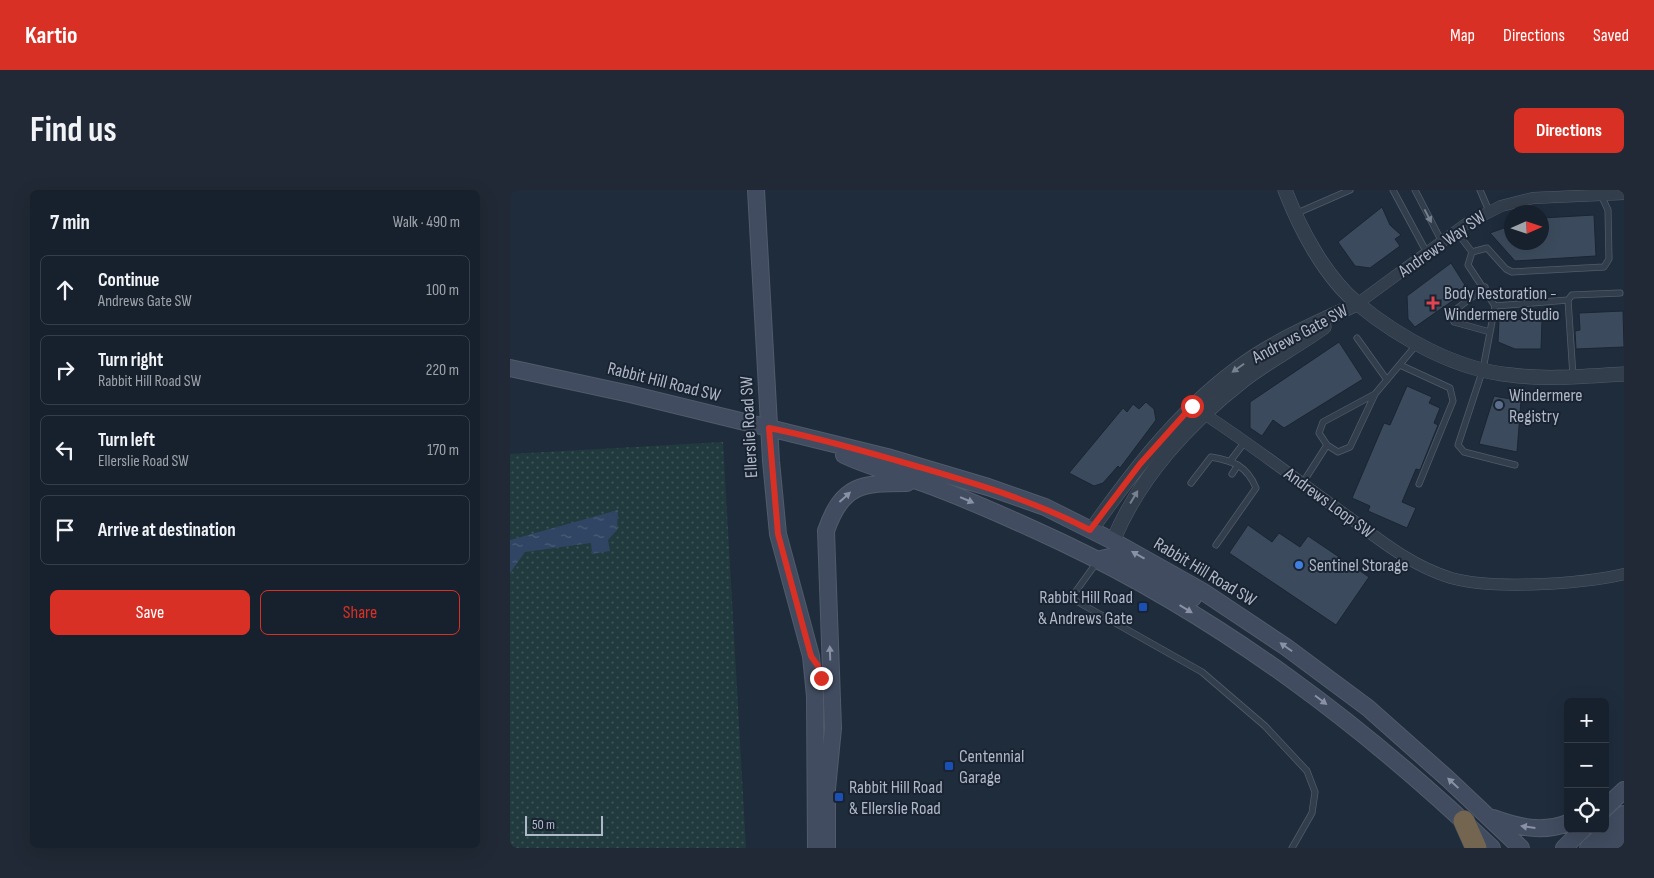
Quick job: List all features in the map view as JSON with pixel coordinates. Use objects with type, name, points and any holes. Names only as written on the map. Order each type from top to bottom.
[{"type":"highway","points":[[1464,821],[1476,848]]},
{"type":"main road","name":"Ellerslie Road SW","points":[[756,190],[769,428],[778,534],[811,656],[815,696],[816,848]]},
{"type":"main road","name":"Rabbit Hill Road SW","points":[[510,368],[808,437],[1017,496],[1090,530],[1202,591],[1286,646],[1368,708],[1521,848]]},
{"type":"main road","name":"Rabbit Hill Road SW","points":[[808,437],[856,461],[922,483],[1007,517],[1098,560],[1192,613],[1297,682],[1376,743],[1492,848]]},
{"type":"main road","points":[[827,789],[833,728],[826,531],[839,502],[846,494],[861,486],[881,482],[922,483]]},
{"type":"main road","points":[[1098,560],[1114,556],[1210,607],[1240,615]]},
{"type":"main road","name":"Ellerslie Road SW","points":[[811,656],[818,666],[824,691],[827,848]]},
{"type":"main road","points":[[1588,848],[1624,814]]},
{"type":"main road","points":[[1488,817],[1512,824],[1544,829],[1564,824]]},
{"type":"main road","points":[[1564,848],[1579,833]]},
{"type":"main road","points":[[1606,848],[1624,833]]},
{"type":"main road","points":[[1617,848],[1624,838]]},
{"type":"street","points":[[1285,190],[1295,214],[1316,253],[1357,304],[1418,344],[1460,364],[1509,375],[1573,376],[1624,374]]},
{"type":"street","name":"Andrews Way SW","points":[[1357,304],[1456,232],[1489,211],[1516,201],[1559,194],[1624,194]]},
{"type":"street","name":"Andrews Gate SW","points":[[1090,530],[1140,464],[1206,393],[1238,368],[1278,342],[1357,304]]},
{"type":"street","name":"Andrews Gate SW","points":[[1113,541],[1137,492],[1174,446],[1205,414],[1244,380],[1357,304]]},
{"type":"street","name":"Andrews Loop SW","points":[[1192,406],[1411,560],[1450,578],[1498,584],[1522,584],[1591,580],[1624,574]]},
{"type":"lane","points":[[1295,214],[1350,190]]},
{"type":"lane","points":[[1393,190],[1427,253]]},
{"type":"lane","points":[[1415,190],[1442,242]]},
{"type":"lane","points":[[1480,190],[1489,211]]},
{"type":"lane","points":[[1472,252],[1487,248],[1506,269],[1512,272],[1604,267],[1609,259],[1608,210],[1601,195]]},
{"type":"lane","points":[[1456,232],[1472,252]]},
{"type":"lane","points":[[1472,252],[1468,265],[1485,287],[1495,306],[1482,369],[1458,445],[1464,452],[1515,465]]},
{"type":"lane","points":[[1485,287],[1450,314],[1454,322],[1490,332]]},
{"type":"lane","points":[[1573,376],[1568,300],[1572,295],[1620,293]]},
{"type":"lane","points":[[1495,306],[1568,300]]},
{"type":"lane","points":[[1357,338],[1387,380]]},
{"type":"lane","points":[[1376,394],[1323,422],[1318,433],[1327,445],[1338,452],[1350,447],[1376,394],[1418,344]]},
{"type":"lane","points":[[1400,365],[1450,388],[1453,402],[1419,484]]},
{"type":"lane","points":[[1231,460],[1244,443]]},
{"type":"lane","points":[[1302,484],[1327,445]]},
{"type":"lane","points":[[1191,483],[1212,457],[1231,460],[1250,475],[1256,488],[1216,545]]},
{"type":"lane","points":[[1232,474],[1238,465]]},
{"type":"lane","points":[[1098,560],[1071,598],[1202,672],[1265,726],[1307,771],[1315,792],[1312,813],[1292,848]]},
{"type":"green space","points":[[723,442],[746,848],[510,848],[510,454]]},
{"type":"water","points":[[618,510],[617,530],[608,540],[610,551],[592,554],[591,543],[525,552],[510,573],[510,540]]},
{"type":"building","points":[[1382,207],[1390,225],[1401,235],[1395,239],[1400,246],[1370,268],[1355,266],[1338,242]]},
{"type":"building","points":[[1594,215],[1596,256],[1515,261],[1505,250],[1549,250],[1549,218]]},
{"type":"building","points":[[1504,228],[1504,249],[1490,233]]},
{"type":"building","points":[[1451,263],[1468,290],[1415,327],[1408,319],[1407,296]]},
{"type":"building","points":[[1623,311],[1624,347],[1576,349],[1575,331],[1580,330],[1579,313]]},
{"type":"building","points":[[1499,319],[1542,320],[1541,349],[1515,349],[1498,342]]},
{"type":"building","points":[[1339,342],[1363,379],[1284,428],[1273,420],[1262,436],[1250,428],[1250,402]]},
{"type":"building","points":[[1407,386],[1432,397],[1429,403],[1440,408],[1434,423],[1438,425],[1420,470],[1416,469],[1402,502],[1416,508],[1407,528],[1368,511],[1370,506],[1352,498],[1384,423],[1390,425]]},
{"type":"building","points":[[1494,396],[1521,401],[1517,452],[1479,444]]},
{"type":"building","points":[[1146,402],[1154,409],[1156,420],[1120,468],[1118,466],[1103,483],[1094,486],[1069,473],[1123,408],[1127,412],[1133,404],[1139,409]]},
{"type":"building","name":"Sentinel Storage","points":[[1248,525],[1272,542],[1279,533],[1300,547],[1308,536],[1369,577],[1336,625],[1229,553]]},
{"type":"place","name":"Body Restoration - Windermere Studio","points":[[1433,303]]},
{"type":"place","name":"Windermere Registry","points":[[1499,405]]},
{"type":"place","name":"Sentinel Storage","points":[[1299,565]]},
{"type":"place","name":"Rabbit Hill Road & Andrews Gate","points":[[1143,607]]},
{"type":"place","name":"Centennial Garage","points":[[949,766]]},
{"type":"place","name":"Rabbit Hill Road & Ellerslie Road","points":[[839,797]]},
{"type":"route","points":[[821,678],[818,666],[811,656],[788,579],[778,534],[770,461],[769,428],[887,458],[1017,496],[1045,507],[1090,530],[1140,464],[1192,406]]}]
